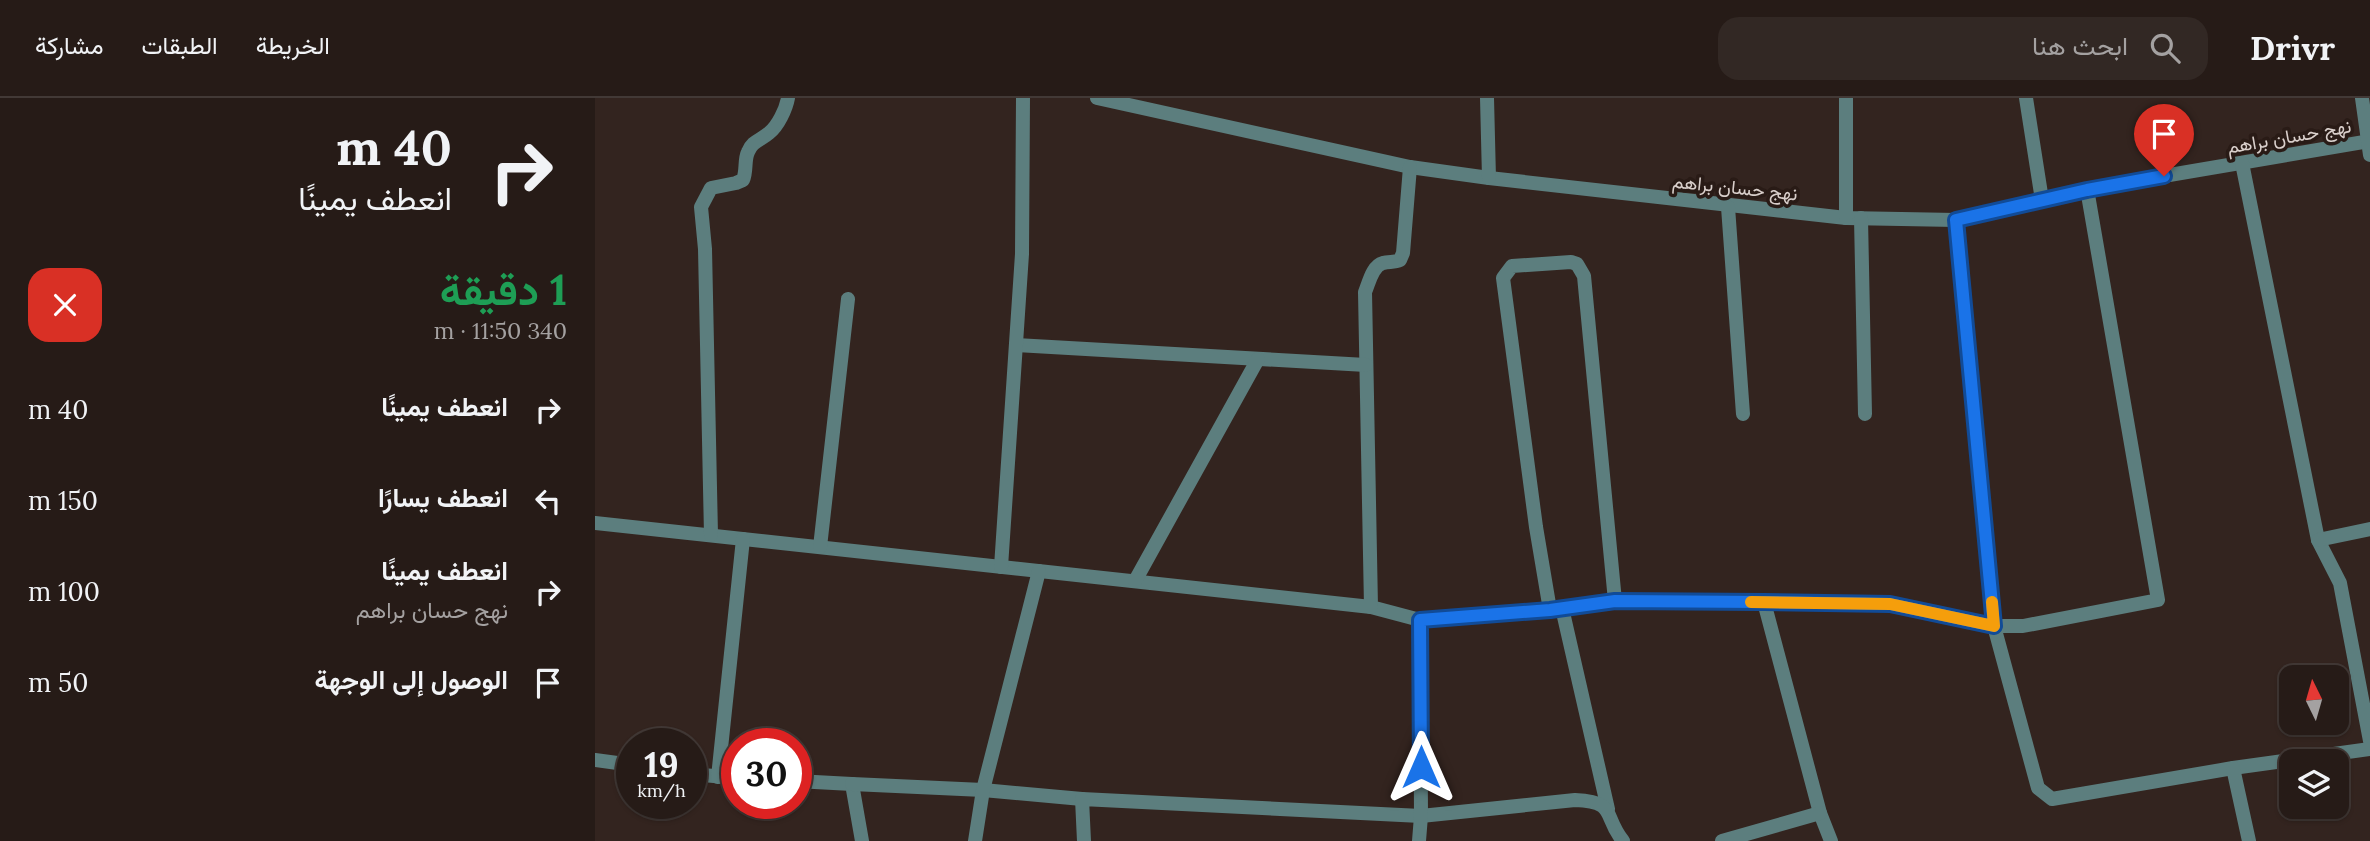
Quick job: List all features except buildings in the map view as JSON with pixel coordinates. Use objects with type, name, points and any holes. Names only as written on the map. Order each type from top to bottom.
[{"type":"street","points":[[711,535],[705,249],[701,207],[711,188],[743,180],[747,154],[754,142],[771,132],[786,106],[787,98]]},
{"type":"street","points":[[1001,567],[1022,254],[1023,98]]},
{"type":"street","name":"نهج حسان براهم","points":[[1097,98],[1410,167],[1728,207],[1846,218],[1956,220],[2087,190],[2242,163],[2369,146]]},
{"type":"street","points":[[1487,98],[1489,178]]},
{"type":"street","points":[[1846,98],[1846,218]]},
{"type":"street","points":[[2027,98],[2042,200]]},
{"type":"street","points":[[2362,98],[2369,146]]},
{"type":"street","points":[[2242,163],[2318,540],[2340,583],[2370,741]]},
{"type":"street","points":[[1371,607],[1365,292],[1374,269],[1382,263],[1400,260],[1403,253],[1410,167]]},
{"type":"street","points":[[595,523],[1371,607],[1420,620],[1556,609],[1615,601],[1764,602],[1890,604],[1994,626],[2023,626],[2158,600],[2087,190]]},
{"type":"street","points":[[1728,207],[1743,414]]},
{"type":"street","points":[[1861,218],[1865,414]]},
{"type":"street","points":[[1956,220],[1994,626],[2038,788],[2052,799],[2233,768],[2370,749]]},
{"type":"street","points":[[1615,601],[1584,276],[1577,264],[1571,262],[1512,266],[1503,278],[1536,527],[1608,809],[1616,833],[1623,841]]},
{"type":"street","points":[[820,547],[848,299]]},
{"type":"street","points":[[1016,345],[1366,365]]},
{"type":"street","points":[[1135,581],[1258,359]]},
{"type":"street","points":[[2318,540],[2370,529]]},
{"type":"street","points":[[717,777],[743,539]]},
{"type":"street","points":[[975,841],[983,790],[1039,571]]},
{"type":"street","points":[[1764,602],[1820,813],[1831,841]]},
{"type":"street","points":[[1419,841],[1420,620]]},
{"type":"street","points":[[595,760],[616,763]]},
{"type":"street","points":[[2233,768],[2249,841]]},
{"type":"street","points":[[707,776],[721,777]]},
{"type":"street","points":[[812,782],[1421,816],[1575,800],[1595,801],[1608,809]]},
{"type":"street","points":[[852,784],[862,841]]},
{"type":"street","points":[[1082,799],[1084,841]]},
{"type":"street","points":[[1723,841],[1820,813]]},
{"type":"slow traffic","points":[[1751,602],[1890,604],[1994,626],[1992,602]]},
{"type":"route","points":[[1421,767],[1420,620],[1550,610],[1615,601],[1764,602],[1890,604],[1994,626],[1956,220],[2087,190],[2164,176]]}]
